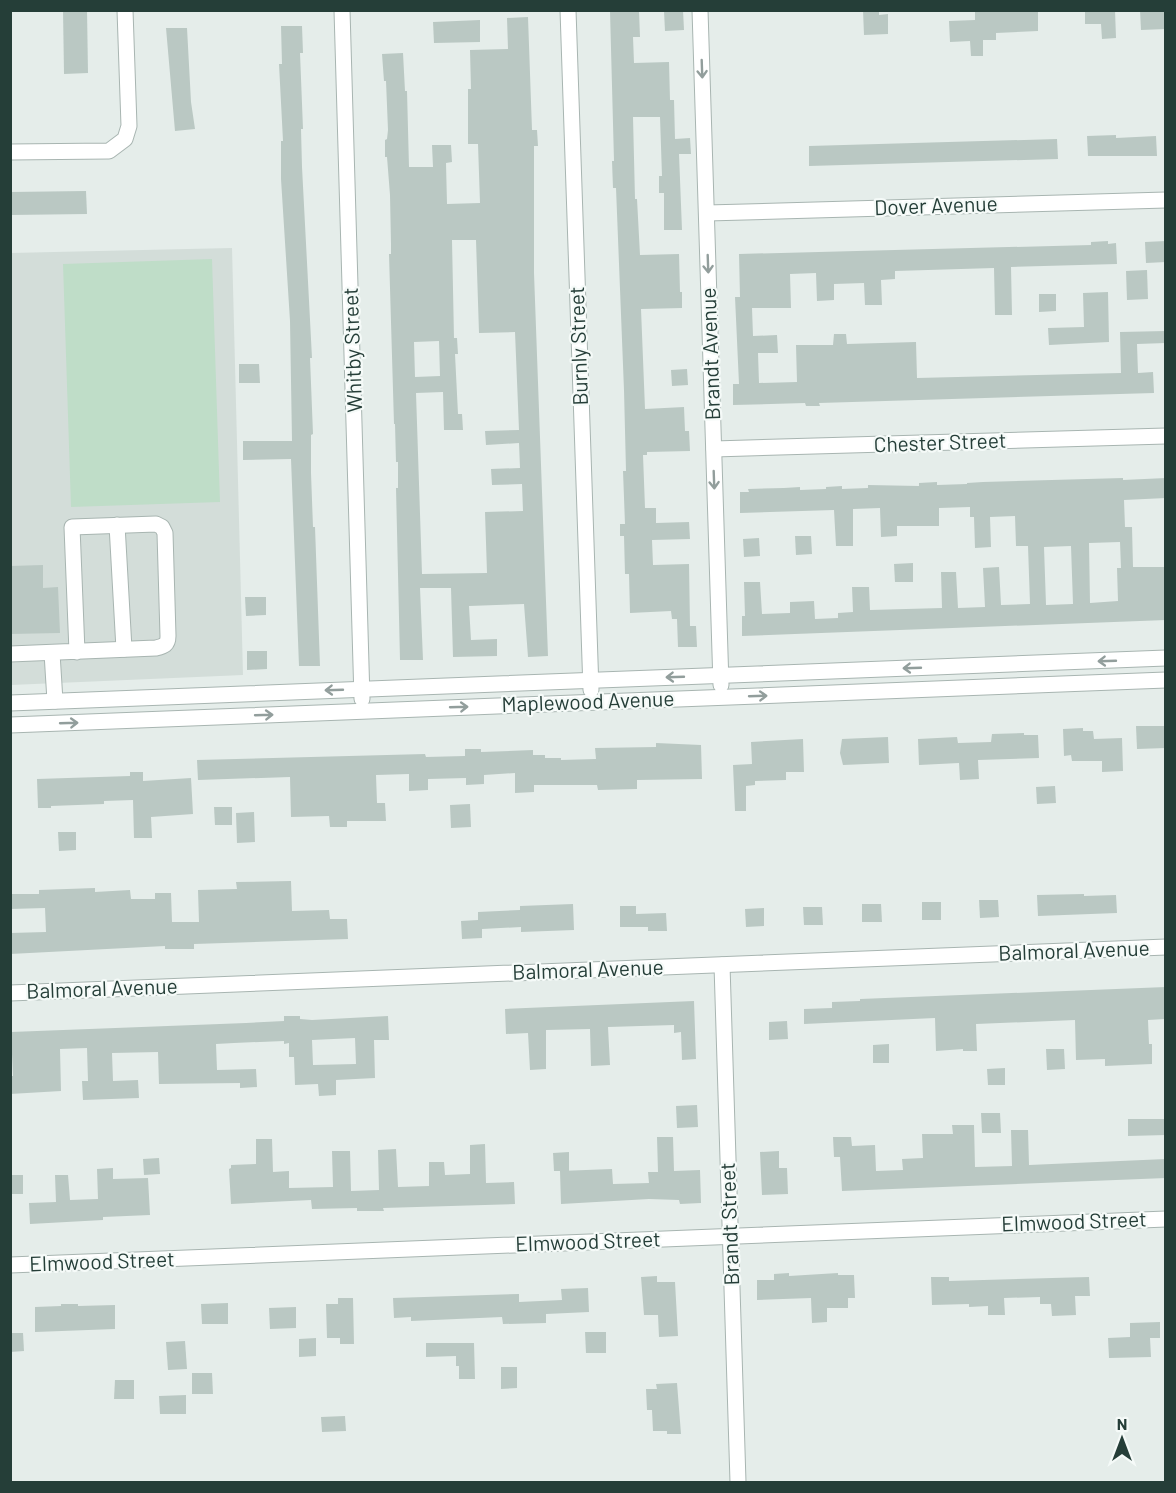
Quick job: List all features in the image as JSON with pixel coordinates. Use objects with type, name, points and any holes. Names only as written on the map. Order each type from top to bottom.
[{"type":"street","points":[[10,152],[109,151],[121,144],[128,133],[129,126],[125,10]]},
{"type":"street","name":"Whitby Street","points":[[342,10],[363,711]]},
{"type":"street","name":"Burnly Street","points":[[568,10],[592,702]]},
{"type":"street","name":"Brandt Avenue","points":[[700,10],[722,697]]},
{"type":"street","name":"Dover Avenue","points":[[707,213],[1166,200]]},
{"type":"street","name":"Chester Street","points":[[714,449],[1166,436]]},
{"type":"street","points":[[10,654],[52,653],[77,652],[123,650],[164,646],[168,641],[165,533],[162,527],[156,524],[72,527],[77,652]]},
{"type":"street","points":[[117,525],[123,650]]},
{"type":"street","points":[[52,653],[55,701]]},
{"type":"street","name":"Maplewood Avenue","points":[[10,703],[1166,658]]},
{"type":"street","points":[[1043,663],[1044,685]]},
{"type":"street","name":"Maplewood Avenue","points":[[10,725],[1166,680]]},
{"type":"street","name":"Balmoral Avenue","points":[[10,993],[1166,947]]},
{"type":"street","name":"Brandt Street","points":[[722,965],[738,1482]]},
{"type":"street","name":"Elmwood Street","points":[[10,1265],[1166,1219]]},
{"type":"shaded area","points":[[232,248],[243,675],[11,685],[10,253]]},
{"type":"green space","points":[[212,259],[220,502],[71,507],[63,264]]},
{"type":"building","points":[[63,10],[87,10],[88,73],[64,74]]},
{"type":"building","points":[[683,10],[684,30],[665,31],[664,11]]},
{"type":"building","points":[[863,10],[879,10],[879,15],[888,14],[888,34],[864,35]]},
{"type":"building","points":[[1038,10],[1038,31],[996,33],[996,40],[983,40],[983,56],[971,56],[970,41],[950,42],[949,21],[975,20],[975,11]]},
{"type":"building","points":[[1085,10],[1115,10],[1116,38],[1102,39],[1101,24],[1085,24]]},
{"type":"building","points":[[1140,10],[1166,10],[1166,29],[1141,30]]},
{"type":"building","points":[[610,11],[639,11],[640,37],[633,37],[634,63],[669,62],[670,100],[674,100],[675,139],[690,138],[691,154],[679,154],[682,230],[664,230],[664,193],[659,193],[659,176],[662,176],[660,117],[633,117],[635,199],[637,199],[640,255],[679,254],[680,292],[682,292],[682,308],[641,309],[645,409],[684,407],[685,431],[689,431],[690,451],[647,452],[647,455],[643,455],[645,508],[656,508],[656,523],[689,522],[690,539],[652,540],[653,565],[689,564],[690,626],[696,626],[697,647],[678,647],[677,619],[672,619],[671,611],[630,613],[629,574],[625,574],[624,536],[620,536],[620,524],[625,524],[623,471],[626,471],[616,188],[613,188],[612,161],[614,161]]},
{"type":"building","points":[[528,17],[532,130],[537,130],[538,146],[534,146],[534,273],[548,656],[528,657],[524,604],[469,606],[471,640],[497,639],[497,656],[453,657],[451,588],[420,588],[423,660],[400,660],[396,488],[398,488],[398,462],[396,462],[394,424],[389,254],[391,254],[390,195],[387,157],[385,157],[385,140],[388,130],[386,81],[384,81],[382,54],[403,53],[405,91],[407,91],[409,167],[433,167],[432,145],[451,145],[452,162],[446,163],[447,204],[480,203],[478,144],[468,144],[468,89],[471,89],[470,50],[508,49],[507,18]],"holes":[[[452,240],[476,240],[479,333],[515,332],[519,430],[485,431],[486,445],[519,443],[520,468],[491,469],[492,485],[522,484],[523,511],[485,512],[487,573],[422,574],[416,393],[443,392],[444,430],[463,430],[462,414],[458,414],[455,354],[458,354],[457,338],[454,338]],[[439,341],[440,376],[415,377],[414,342]]]},
{"type":"building","points":[[480,20],[480,42],[434,43],[433,22]]},
{"type":"building","points":[[281,26],[302,26],[303,53],[300,53],[302,167],[312,358],[310,358],[313,434],[311,435],[311,473],[320,666],[299,666],[291,459],[243,460],[243,441],[292,441],[290,321],[281,179],[281,141],[283,141],[279,64],[282,64]]},
{"type":"building","points":[[166,28],[187,28],[191,102],[195,129],[175,131]]},
{"type":"building","points":[[1116,135],[1116,138],[1156,136],[1157,156],[1088,156],[1087,136]]},
{"type":"building","points":[[1057,139],[1058,159],[809,166],[809,146]]},
{"type":"building","points":[[86,191],[87,214],[10,215],[10,192]]},
{"type":"building","points":[[1108,241],[1108,244],[1116,243],[1117,264],[1011,267],[1012,315],[995,315],[994,268],[895,271],[895,279],[881,280],[882,305],[865,305],[864,283],[834,284],[834,300],[817,301],[816,273],[790,274],[791,308],[752,308],[753,336],[777,335],[778,353],[758,353],[759,383],[797,382],[796,345],[833,345],[834,334],[846,334],[847,344],[916,342],[917,378],[1121,373],[1120,332],[1166,331],[1166,343],[1137,344],[1138,373],[1153,372],[1154,393],[819,403],[820,406],[806,406],[805,403],[733,405],[733,384],[739,384],[735,297],[740,297],[739,254],[1091,245],[1091,242]]},
{"type":"building","points":[[1166,241],[1166,262],[1146,263],[1145,242]]},
{"type":"building","points":[[1147,270],[1148,299],[1127,300],[1126,271]]},
{"type":"building","points":[[1108,292],[1109,342],[1049,345],[1048,328],[1084,327],[1083,293]]},
{"type":"building","points":[[1039,294],[1056,294],[1056,311],[1039,312]]},
{"type":"building","points":[[239,364],[259,364],[260,383],[239,383]]},
{"type":"building","points":[[687,369],[688,385],[672,386],[671,370]]},
{"type":"building","points":[[1166,478],[1166,498],[1124,500],[1125,527],[1132,527],[1133,567],[1166,567],[1166,620],[742,636],[742,616],[745,616],[744,582],[760,582],[762,614],[790,613],[790,602],[814,601],[815,619],[838,618],[838,613],[853,612],[852,587],[869,587],[870,610],[942,608],[941,572],[956,572],[958,608],[985,607],[983,568],[999,567],[1001,605],[1030,604],[1028,546],[1016,546],[1015,516],[990,517],[991,547],[975,548],[974,517],[970,517],[970,507],[939,508],[939,526],[897,526],[897,536],[881,537],[880,508],[853,509],[853,546],[836,546],[834,510],[740,513],[740,492],[749,492],[748,489],[800,487],[800,490],[842,486],[842,489],[868,488],[868,485],[919,486],[919,483],[937,482],[937,485]],"holes":[[[1120,542],[1121,568],[1117,568],[1118,601],[1090,603],[1089,543]],[[1071,546],[1073,604],[1046,605],[1044,547]]]},
{"type":"building","points":[[795,536],[811,536],[812,554],[796,555]]},
{"type":"building","points":[[759,538],[760,556],[744,557],[743,539]]},
{"type":"building","points":[[913,563],[913,582],[895,582],[894,564]]},
{"type":"building","points":[[43,565],[43,588],[58,587],[60,633],[10,634],[10,566]]},
{"type":"building","points":[[245,597],[266,597],[266,615],[246,616]]},
{"type":"building","points":[[247,651],[267,651],[267,669],[247,670]]},
{"type":"building","points":[[1136,726],[1164,726],[1166,748],[1137,749]]},
{"type":"building","points":[[1083,728],[1083,731],[1093,731],[1094,739],[1122,738],[1123,771],[1102,772],[1102,761],[1072,761],[1071,755],[1064,756],[1063,729]]},
{"type":"building","points":[[1024,733],[1024,735],[1038,735],[1039,758],[978,760],[979,779],[960,780],[959,763],[919,765],[918,739],[957,737],[958,743],[991,742],[992,734]]},
{"type":"building","points":[[888,737],[889,763],[843,765],[840,753],[842,739]]},
{"type":"building","points":[[803,739],[804,772],[786,772],[786,780],[755,781],[755,785],[746,786],[746,811],[735,811],[733,765],[752,764],[751,742]]},
{"type":"building","points":[[656,743],[701,745],[702,779],[637,780],[637,789],[598,790],[597,785],[534,785],[534,792],[515,793],[515,773],[484,775],[484,784],[466,785],[466,778],[428,779],[428,790],[409,791],[409,774],[376,775],[377,803],[385,803],[386,821],[347,821],[347,827],[330,827],[329,816],[291,817],[290,777],[198,780],[197,760],[425,754],[426,757],[465,756],[465,749],[481,749],[481,752],[533,750],[533,755],[545,755],[545,758],[596,759],[595,748],[656,747]]},
{"type":"building","points":[[130,772],[143,772],[143,781],[191,778],[193,814],[151,817],[152,838],[134,838],[133,800],[38,808],[37,779],[130,776]]},
{"type":"building","points":[[1055,786],[1056,803],[1037,804],[1036,787]]},
{"type":"building","points":[[470,804],[471,827],[451,828],[450,805]]},
{"type":"building","points":[[214,807],[232,807],[232,825],[215,825]]},
{"type":"building","points":[[254,812],[255,842],[237,843],[236,813]]},
{"type":"building","points":[[58,832],[76,832],[76,850],[59,851]]},
{"type":"building","points":[[291,881],[292,911],[329,910],[330,919],[347,919],[348,939],[194,944],[194,949],[165,949],[165,946],[10,954],[10,933],[46,932],[45,908],[10,909],[10,894],[39,894],[39,890],[95,888],[95,892],[130,890],[131,899],[155,899],[155,893],[171,893],[172,922],[199,922],[198,890],[237,889],[236,882]]},
{"type":"building","points":[[1084,894],[1084,896],[1116,895],[1117,913],[1038,916],[1037,895]]},
{"type":"building","points":[[979,900],[998,900],[999,917],[980,918]]},
{"type":"building","points":[[922,902],[941,902],[941,920],[922,920]]},
{"type":"building","points":[[573,904],[574,930],[521,932],[521,927],[482,929],[482,938],[462,939],[461,921],[478,920],[478,912],[520,910],[520,906]]},
{"type":"building","points":[[862,904],[881,904],[882,922],[862,922]]},
{"type":"building","points":[[620,906],[636,906],[636,914],[666,913],[667,931],[648,931],[648,927],[620,927]]},
{"type":"building","points":[[803,907],[822,907],[823,925],[804,925]]},
{"type":"building","points":[[764,908],[764,926],[746,927],[745,909]]},
{"type":"building","points":[[1166,987],[1165,1019],[1148,1020],[1149,1044],[1152,1044],[1152,1064],[1105,1066],[1105,1059],[1076,1060],[1075,1020],[976,1024],[977,1051],[963,1051],[963,1049],[936,1051],[935,1018],[804,1024],[804,1009],[832,1008],[832,1002],[860,1001],[860,999]]},
{"type":"building","points":[[694,1001],[696,1059],[682,1060],[681,1032],[674,1033],[674,1025],[608,1027],[610,1065],[591,1066],[590,1029],[546,1030],[546,1069],[530,1070],[528,1033],[506,1034],[505,1009]]},
{"type":"building","points":[[284,1016],[300,1016],[300,1019],[312,1020],[388,1016],[389,1040],[374,1040],[375,1078],[336,1080],[336,1095],[319,1096],[318,1084],[295,1085],[294,1057],[289,1057],[289,1043],[284,1044],[284,1041],[216,1044],[217,1070],[256,1069],[257,1087],[240,1088],[240,1083],[159,1084],[158,1052],[112,1053],[113,1081],[138,1080],[139,1098],[83,1100],[82,1081],[88,1081],[87,1048],[60,1049],[61,1091],[10,1094],[10,1076],[13,1076],[11,1032],[284,1021]],"holes":[[[355,1038],[356,1064],[313,1065],[312,1040]]]},
{"type":"building","points":[[787,1021],[788,1039],[769,1040],[769,1022]]},
{"type":"building","points":[[889,1044],[889,1063],[873,1063],[873,1045]]},
{"type":"building","points":[[1046,1049],[1064,1049],[1065,1069],[1047,1070]]},
{"type":"building","points":[[1005,1068],[1005,1085],[988,1085],[987,1069]]},
{"type":"building","points":[[697,1105],[698,1127],[677,1128],[676,1106]]},
{"type":"building","points":[[981,1113],[1000,1113],[1001,1133],[982,1133]]},
{"type":"building","points":[[1128,1119],[1166,1119],[1166,1135],[1128,1136]]},
{"type":"building","points":[[952,1125],[974,1125],[975,1167],[1012,1166],[1011,1130],[1028,1130],[1029,1165],[1166,1159],[1166,1178],[842,1191],[840,1157],[834,1157],[833,1137],[851,1137],[852,1146],[875,1145],[876,1171],[903,1170],[902,1159],[923,1158],[922,1134],[953,1134]]},
{"type":"building","points":[[657,1137],[673,1137],[674,1171],[700,1170],[701,1203],[680,1204],[679,1200],[649,1199],[561,1204],[560,1171],[612,1169],[613,1184],[649,1183],[648,1172],[658,1172]]},
{"type":"building","points":[[256,1139],[272,1139],[273,1172],[289,1171],[289,1188],[333,1187],[332,1151],[350,1151],[351,1191],[379,1190],[378,1150],[396,1149],[398,1187],[429,1186],[429,1162],[444,1162],[445,1175],[470,1174],[470,1145],[485,1144],[486,1183],[514,1182],[515,1204],[383,1208],[384,1211],[357,1211],[357,1208],[312,1209],[311,1200],[231,1204],[229,1169],[231,1165],[256,1164]]},
{"type":"building","points":[[779,1151],[779,1168],[787,1168],[788,1194],[762,1195],[760,1152]]},
{"type":"building","points":[[569,1152],[569,1171],[554,1171],[553,1153]]},
{"type":"building","points":[[159,1158],[160,1174],[144,1175],[143,1159]]},
{"type":"building","points":[[113,1168],[113,1179],[148,1178],[150,1215],[30,1224],[29,1203],[56,1202],[55,1175],[68,1175],[70,1200],[98,1199],[97,1169]]},
{"type":"building","points":[[10,1175],[23,1175],[23,1194],[10,1194]]},
{"type":"building","points":[[789,1273],[789,1276],[838,1273],[838,1275],[854,1275],[855,1298],[848,1298],[848,1308],[827,1308],[827,1322],[812,1323],[811,1298],[757,1300],[757,1280],[774,1280],[774,1274]]},
{"type":"building","points":[[657,1276],[657,1282],[675,1282],[678,1336],[659,1337],[658,1315],[644,1315],[641,1277]]},
{"type":"building","points":[[931,1277],[949,1277],[949,1281],[1089,1277],[1090,1296],[1075,1296],[1076,1315],[1052,1316],[1051,1304],[1040,1304],[1040,1297],[1004,1298],[1005,1315],[988,1315],[988,1306],[932,1305]]},
{"type":"building","points":[[588,1288],[589,1312],[546,1314],[546,1323],[503,1324],[502,1317],[411,1321],[411,1317],[394,1318],[393,1298],[519,1294],[519,1302],[562,1300],[561,1289]]},
{"type":"building","points":[[338,1298],[353,1298],[354,1344],[340,1344],[340,1338],[327,1338],[326,1304],[338,1304]]},
{"type":"building","points":[[228,1303],[228,1324],[202,1324],[201,1304]]},
{"type":"building","points":[[61,1304],[115,1305],[115,1329],[35,1332],[35,1307],[61,1306]]},
{"type":"building","points":[[296,1307],[296,1328],[270,1329],[269,1308]]},
{"type":"building","points":[[1160,1322],[1160,1338],[1150,1338],[1151,1357],[1109,1358],[1108,1338],[1130,1337],[1130,1323]]},
{"type":"building","points":[[585,1332],[606,1332],[606,1353],[586,1353]]},
{"type":"building","points":[[10,1333],[23,1333],[24,1351],[10,1352]]},
{"type":"building","points":[[316,1338],[316,1356],[299,1357],[299,1339]]},
{"type":"building","points":[[185,1341],[187,1369],[168,1370],[166,1342]]},
{"type":"building","points":[[426,1343],[474,1343],[475,1379],[459,1379],[456,1356],[426,1357]]},
{"type":"building","points":[[501,1367],[517,1367],[517,1388],[501,1389]]},
{"type":"building","points":[[192,1373],[212,1373],[213,1394],[192,1394]]},
{"type":"building","points":[[115,1380],[134,1380],[134,1399],[114,1399]]},
{"type":"building","points":[[677,1383],[681,1434],[653,1431],[652,1410],[647,1410],[646,1389],[657,1389],[656,1384]]},
{"type":"building","points":[[186,1395],[186,1414],[160,1414],[159,1396]]},
{"type":"building","points":[[345,1416],[346,1431],[322,1432],[321,1417]]}]
